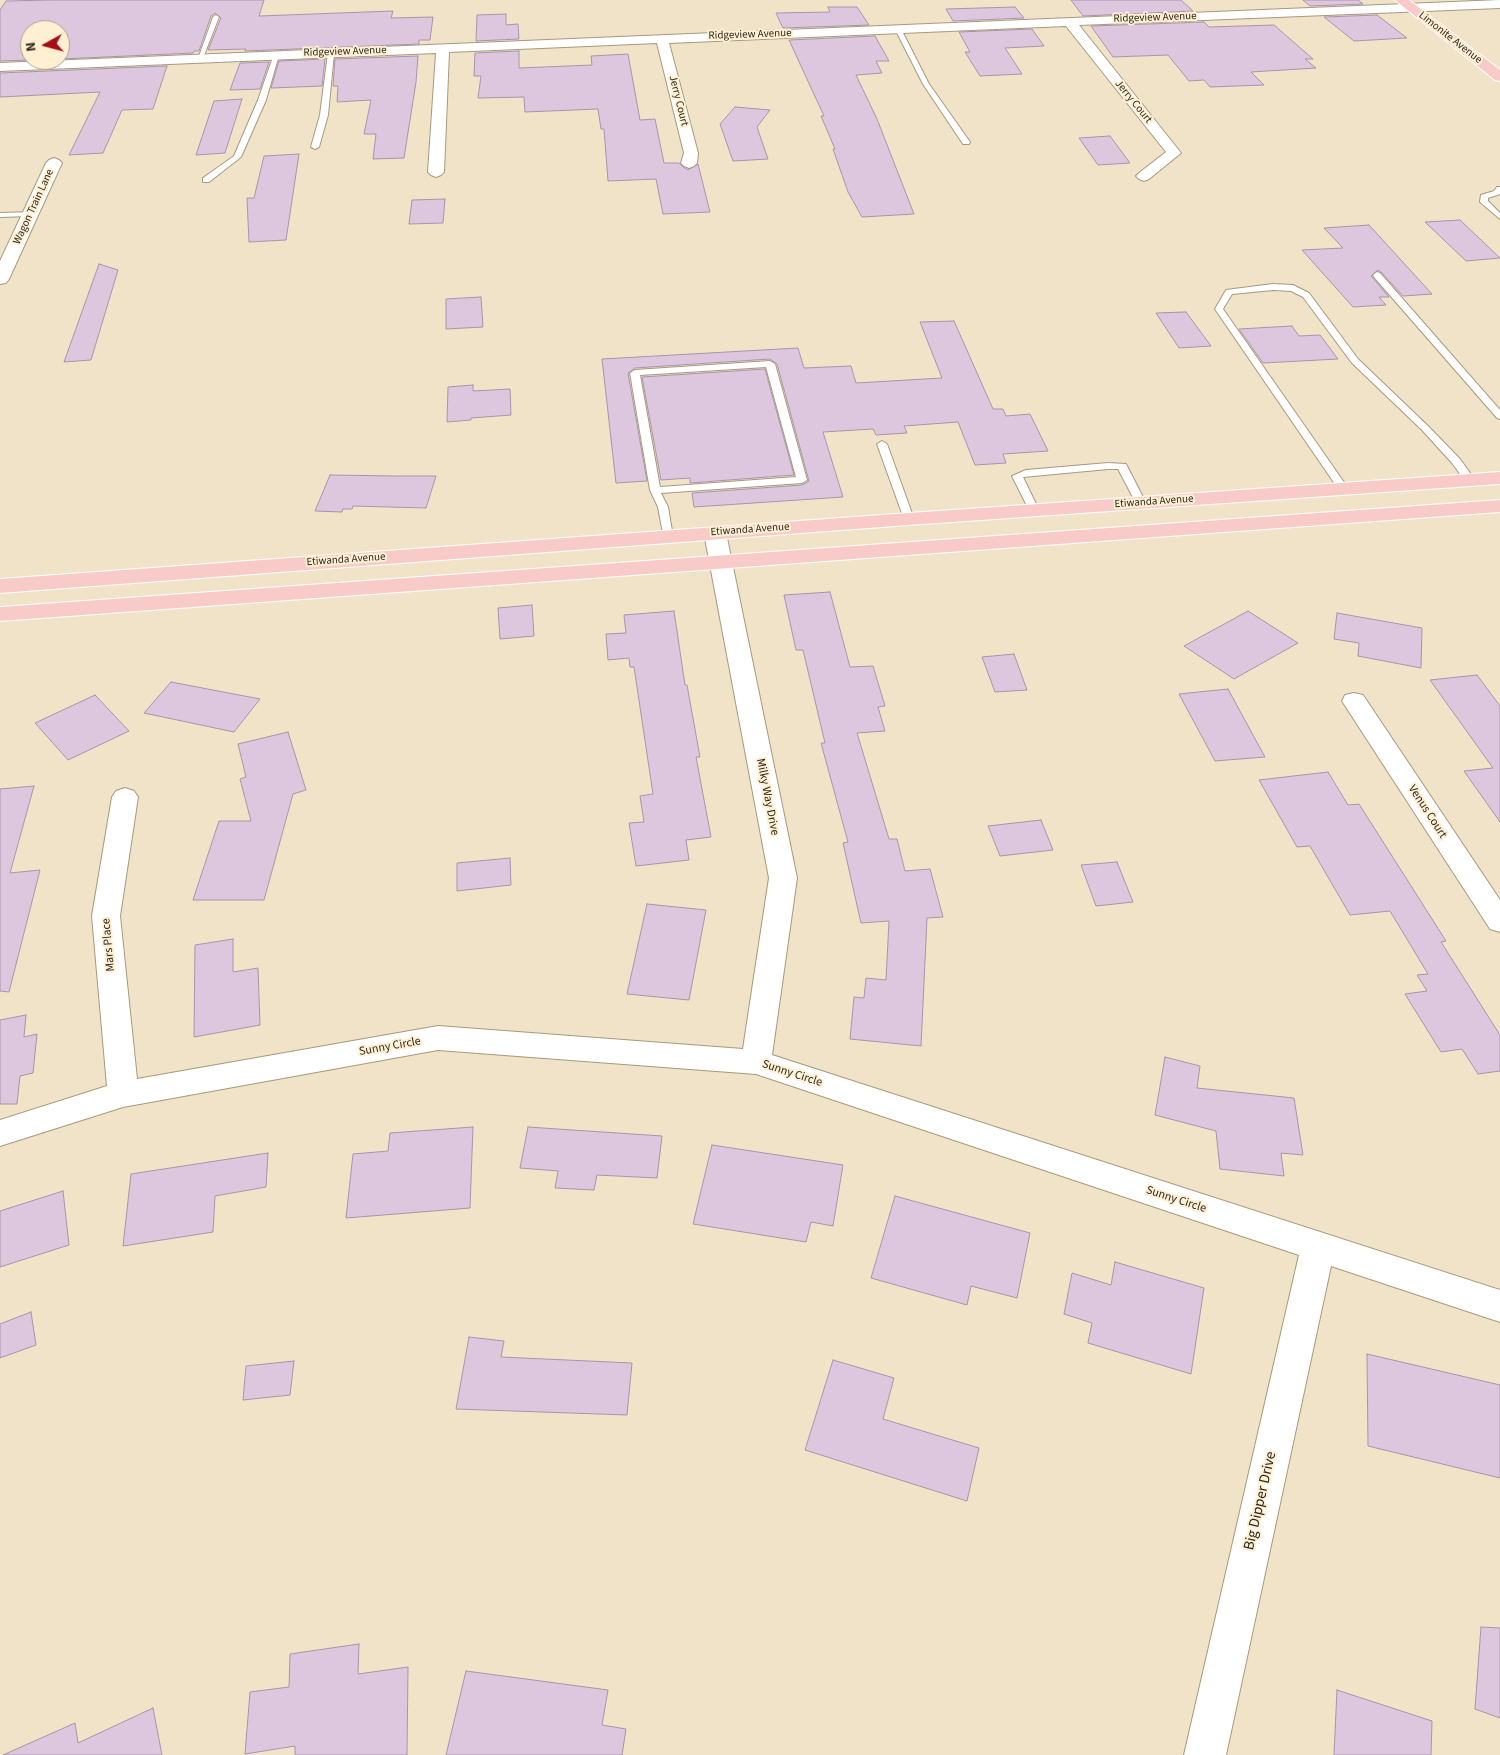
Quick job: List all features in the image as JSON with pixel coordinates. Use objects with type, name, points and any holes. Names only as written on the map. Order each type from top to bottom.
[{"type":"main road","name":"Limonite Avenue","points":[[1406,4],[1500,77]]},
{"type":"main road","name":"Etiwanda Avenue","points":[[0,586],[1034,510],[1500,478]]},
{"type":"main road","points":[[0,614],[1500,506]]},
{"type":"street","name":"Ridgeview Avenue","points":[[0,67],[898,29],[1406,4],[1500,4]]},
{"type":"street","name":"Jerry Court","points":[[1069,21],[1174,153],[1144,176]]},
{"type":"street","name":"Jerry Court","points":[[662,39],[691,153],[689,163]]},
{"type":"street","points":[[436,172],[443,48]]},
{"type":"street","name":"Wagon Train Lane","points":[[0,279],[54,163]]},
{"type":"street","name":"Milky Way Drive","points":[[715,533],[783,878],[756,1062]]},
{"type":"street","name":"Venus Court","points":[[1354,701],[1500,922]]},
{"type":"street","name":"Mars Place","points":[[123,1094],[106,916],[125,797]]},
{"type":"street","name":"Sunny Circle","points":[[0,1133],[123,1094],[438,1038],[756,1062],[1500,1306]]},
{"type":"street","name":"Big Dipper Drive","points":[[1205,1755],[1318,1247]]},
{"type":"lane","points":[[200,58],[216,17]]},
{"type":"lane","points":[[898,29],[926,83],[966,142]]},
{"type":"lane","points":[[315,147],[324,115],[331,53]]},
{"type":"lane","points":[[206,180],[237,157],[262,100],[276,55]]},
{"type":"lane","points":[[1500,189],[1497,193],[1484,197],[1484,202],[1500,217]]},
{"type":"lane","points":[[0,215],[30,214]]},
{"type":"lane","points":[[1377,275],[1500,416]]},
{"type":"lane","points":[[1343,488],[1219,309],[1229,292],[1273,287],[1293,288],[1306,295],[1355,361],[1456,461],[1470,480]]},
{"type":"lane","points":[[655,490],[802,480],[770,364],[635,373],[655,490],[663,507],[668,537]]},
{"type":"lane","points":[[882,444],[909,519]]},
{"type":"lane","points":[[1034,510],[1017,476],[1026,473],[1108,466],[1122,466],[1141,503]]},
{"type":"building","points":[[264,0],[259,16],[393,11],[391,18],[433,17],[430,40],[419,40],[419,44],[245,51],[246,49],[208,50],[221,18],[215,13],[211,16],[199,51],[194,51],[193,53],[70,59],[70,20],[20,20],[20,60],[0,61],[0,10],[6,1]]},
{"type":"building","points":[[1071,0],[1181,0],[1193,11],[1083,16]]},
{"type":"building","points":[[1303,0],[1358,0],[1363,4],[1310,6]]},
{"type":"building","points":[[828,7],[857,7],[869,25],[783,28],[776,13],[830,12]]},
{"type":"building","points":[[1015,7],[1024,18],[953,21],[946,9]]},
{"type":"building","points":[[506,14],[506,25],[518,24],[519,39],[476,41],[477,15]]},
{"type":"building","points":[[1377,15],[1407,38],[1354,41],[1324,17]]},
{"type":"building","points":[[1204,22],[1209,27],[1274,25],[1313,59],[1305,59],[1316,68],[1251,72],[1264,85],[1210,87],[1204,80],[1189,81],[1168,55],[1113,57],[1091,26]]},
{"type":"building","points":[[1032,29],[1044,46],[1005,48],[1022,74],[980,76],[965,52],[970,52],[959,32]]},
{"type":"building","points":[[875,36],[889,61],[876,61],[882,73],[856,75],[877,119],[914,214],[862,217],[848,192],[833,149],[835,149],[821,116],[824,116],[789,40]]},
{"type":"building","points":[[519,51],[519,68],[592,65],[591,56],[628,54],[640,120],[655,119],[664,163],[679,163],[688,170],[698,164],[710,212],[663,214],[656,179],[608,181],[604,129],[601,129],[598,109],[525,112],[524,97],[478,98],[481,76],[474,76],[475,53]]},
{"type":"building","points":[[418,56],[416,82],[404,158],[373,159],[376,134],[364,134],[371,100],[337,102],[338,86],[333,86],[335,59]]},
{"type":"building","points":[[325,59],[322,86],[271,88],[279,61]]},
{"type":"building","points":[[269,62],[260,89],[230,90],[240,63]]},
{"type":"building","points":[[167,66],[153,109],[122,110],[103,153],[69,155],[100,92],[0,97],[0,73]]},
{"type":"building","points":[[242,99],[225,153],[196,155],[214,101]]},
{"type":"building","points":[[735,107],[770,110],[757,127],[768,159],[733,161],[720,124]]},
{"type":"building","points":[[1110,136],[1130,163],[1098,165],[1079,138]]},
{"type":"building","points":[[299,154],[286,240],[249,242],[247,198],[254,198],[264,156]]},
{"type":"building","points":[[445,199],[443,223],[409,224],[412,200]]},
{"type":"building","points":[[1460,220],[1500,258],[1466,261],[1425,222]]},
{"type":"building","points":[[1369,225],[1432,294],[1403,296],[1378,270],[1371,276],[1389,297],[1379,297],[1386,305],[1353,307],[1302,250],[1343,248],[1324,228]]},
{"type":"building","points":[[99,264],[118,270],[91,360],[64,362]]},
{"type":"building","points":[[481,297],[483,327],[446,329],[446,299]]},
{"type":"building","points":[[1186,312],[1211,346],[1179,348],[1156,313]]},
{"type":"building","points":[[954,321],[993,409],[1003,409],[1006,416],[1030,414],[1048,451],[1003,454],[1006,463],[975,465],[958,422],[904,426],[907,433],[876,435],[873,429],[823,432],[843,497],[694,507],[692,493],[802,485],[809,481],[777,364],[770,359],[635,368],[628,373],[647,481],[616,483],[602,359],[798,348],[804,368],[851,366],[856,383],[942,378],[920,322]]},
{"type":"building","points":[[1292,326],[1299,336],[1320,335],[1338,359],[1263,363],[1239,329]]},
{"type":"building","points":[[765,369],[794,475],[690,483],[690,478],[661,480],[642,377]]},
{"type":"building","points":[[473,385],[473,391],[510,389],[511,415],[447,422],[448,387]]},
{"type":"building","points":[[330,475],[436,476],[426,508],[353,506],[352,509],[343,509],[342,512],[315,511]]},
{"type":"building","points":[[830,592],[850,667],[873,666],[885,706],[878,707],[885,731],[857,733],[889,839],[897,839],[905,871],[930,869],[943,917],[927,918],[921,1046],[850,1039],[854,997],[864,998],[866,978],[886,980],[889,921],[861,923],[843,843],[848,842],[821,743],[825,743],[803,650],[796,650],[784,595]]},
{"type":"building","points":[[532,605],[534,636],[500,639],[498,608]]},
{"type":"building","points":[[674,611],[685,685],[687,685],[700,757],[696,757],[711,837],[686,840],[689,860],[636,866],[629,823],[644,822],[640,796],[653,794],[634,667],[630,667],[629,658],[608,660],[606,634],[626,633],[624,615]]},
{"type":"building","points":[[1248,611],[1298,643],[1234,679],[1184,646]]},
{"type":"building","points":[[1337,613],[1422,628],[1421,668],[1358,656],[1359,643],[1334,639]]},
{"type":"building","points":[[1014,654],[1027,690],[995,692],[982,657]]},
{"type":"building","points":[[1477,675],[1500,706],[1500,822],[1464,771],[1493,768],[1430,680]]},
{"type":"building","points":[[171,682],[260,699],[234,732],[144,713]]},
{"type":"building","points":[[1228,689],[1265,757],[1215,761],[1179,694]]},
{"type":"building","points":[[95,695],[129,731],[68,760],[35,723]]},
{"type":"building","points":[[288,732],[306,790],[293,794],[264,900],[193,900],[219,821],[251,821],[240,779],[246,777],[238,744]]},
{"type":"building","points":[[1328,772],[1348,805],[1359,804],[1446,941],[1441,942],[1500,1035],[1500,1071],[1478,1074],[1462,1049],[1441,1052],[1405,994],[1427,991],[1417,975],[1428,974],[1390,911],[1350,915],[1310,846],[1297,847],[1259,780]]},
{"type":"building","points":[[34,786],[10,873],[40,870],[9,992],[0,991],[0,789]]},
{"type":"building","points":[[1041,820],[1053,850],[1000,856],[988,826]]},
{"type":"building","points":[[510,858],[511,885],[457,891],[457,863]]},
{"type":"building","points":[[1117,862],[1133,902],[1096,906],[1081,865]]},
{"type":"building","points":[[647,904],[706,910],[689,1000],[627,994]]},
{"type":"building","points":[[233,939],[233,972],[258,968],[260,1025],[194,1037],[195,945]]},
{"type":"building","points":[[26,1015],[24,1037],[37,1034],[33,1073],[20,1076],[17,1104],[0,1104],[0,1020]]},
{"type":"building","points":[[1165,1057],[1200,1066],[1197,1088],[1294,1098],[1303,1155],[1281,1153],[1284,1176],[1220,1169],[1216,1131],[1155,1115]]},
{"type":"building","points":[[473,1127],[470,1208],[346,1218],[353,1154],[388,1151],[390,1133]]},
{"type":"building","points":[[528,1127],[662,1136],[657,1178],[597,1175],[594,1190],[555,1188],[558,1171],[520,1168]]},
{"type":"building","points":[[712,1145],[843,1165],[833,1226],[811,1222],[806,1242],[693,1224]]},
{"type":"building","points":[[268,1153],[266,1187],[215,1196],[213,1232],[123,1246],[131,1174]]},
{"type":"building","points":[[63,1191],[69,1245],[0,1267],[0,1211]]},
{"type":"building","points":[[895,1196],[1030,1233],[1017,1298],[971,1286],[967,1305],[871,1278]]},
{"type":"building","points":[[1115,1262],[1204,1288],[1191,1374],[1088,1343],[1092,1323],[1064,1314],[1072,1273],[1111,1285]]},
{"type":"building","points":[[31,1312],[36,1345],[0,1358],[0,1324]]},
{"type":"building","points":[[469,1337],[504,1341],[501,1357],[632,1363],[627,1415],[456,1409]]},
{"type":"building","points":[[1367,1354],[1500,1385],[1500,1478],[1368,1446]]},
{"type":"building","points":[[833,1360],[894,1378],[883,1419],[979,1448],[967,1501],[805,1450]]},
{"type":"building","points":[[294,1361],[290,1395],[243,1400],[246,1366]]},
{"type":"building","points":[[1481,1627],[1500,1628],[1500,1718],[1475,1709]]},
{"type":"building","points":[[359,1644],[358,1674],[408,1667],[407,1755],[295,1755],[295,1746],[245,1754],[250,1692],[289,1687],[290,1654]]},
{"type":"building","points":[[466,1671],[608,1690],[602,1725],[626,1729],[622,1755],[446,1755]]},
{"type":"building","points":[[1337,1690],[1432,1721],[1431,1755],[1334,1755]]},
{"type":"building","points":[[153,1708],[162,1755],[3,1755],[75,1723],[78,1743]]}]
